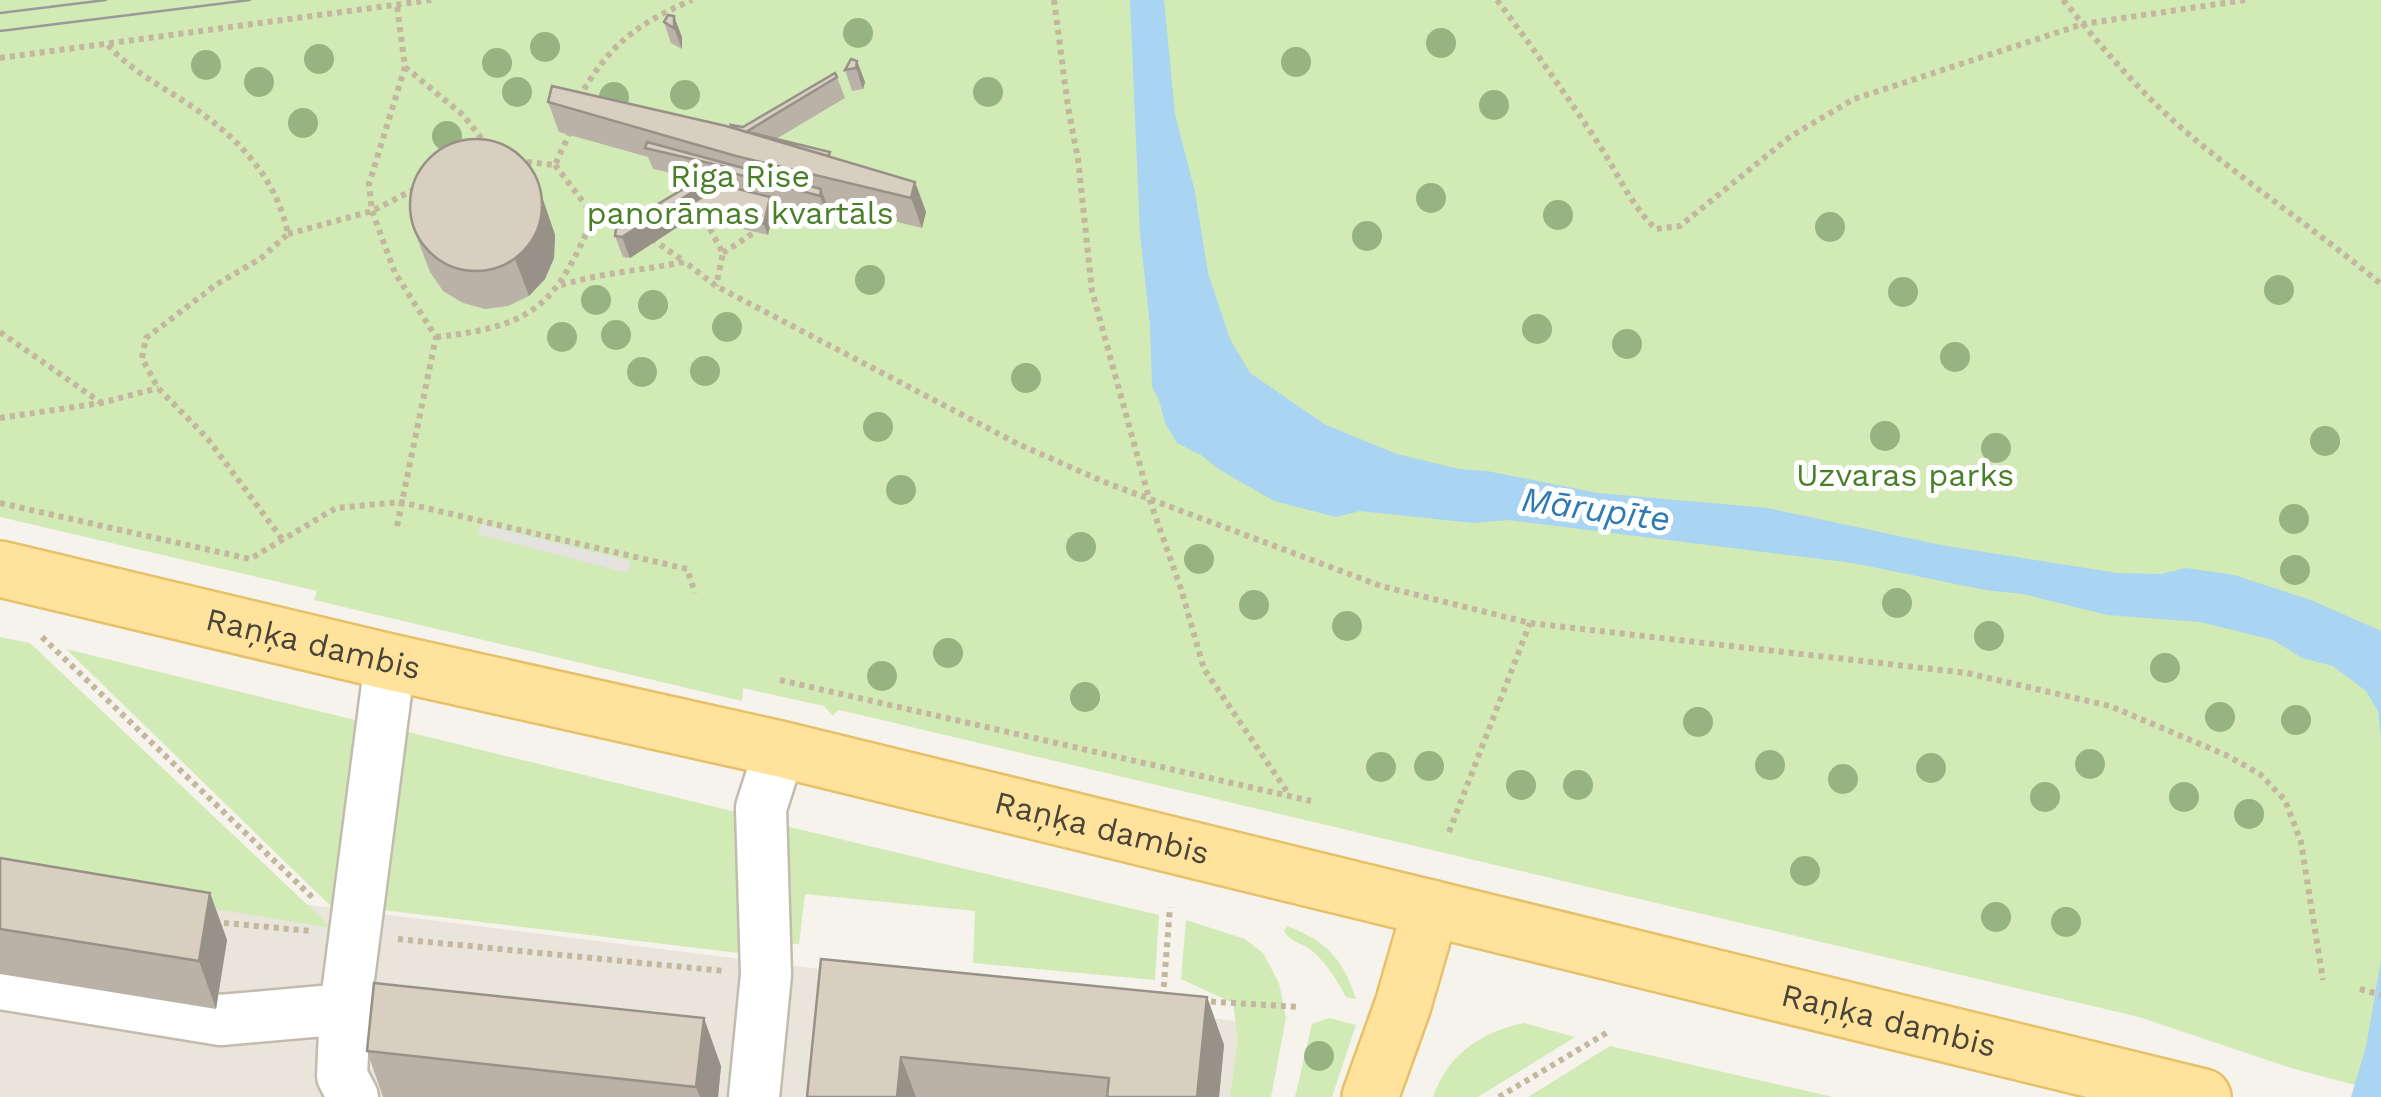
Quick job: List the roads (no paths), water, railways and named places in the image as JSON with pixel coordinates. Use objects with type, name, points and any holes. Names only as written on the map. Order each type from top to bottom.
[{"type":"main road","name":"Raņķa dambis","points":[[0,569],[780,749],[2204,1097]]},
{"type":"main road","points":[[1370,1097],[1403,1005],[1431,908]]},
{"type":"lane","points":[[353,1097],[342,1076],[345,1009],[390,662]]},
{"type":"lane","points":[[754,1097],[766,975],[761,808],[780,749]]},
{"type":"lane","points":[[0,984],[221,1020],[345,1009]]},
{"type":"water","name":"Mārupīte","points":[[1130,0],[1164,0],[1175,114],[1195,192],[1208,273],[1230,339],[1250,373],[1326,425],[1397,454],[1598,493],[1767,508],[1941,545],[2117,573],[2162,574],[2186,568],[2234,575],[2311,600],[2381,631],[2381,738],[2378,711],[2366,691],[2333,666],[2302,658],[2273,640],[2200,622],[2107,615],[2023,594],[1853,563],[1508,520],[1474,523],[1360,511],[1336,517],[1274,501],[1220,470],[1177,443],[1152,387],[1140,234]]},
{"type":"water","points":[[2381,960],[2381,1097],[2351,1097],[2366,1047]]},
{"type":"tram line","points":[[0,13],[106,0]]},
{"type":"tram line","points":[[0,31],[250,0]]},
{"type":"park label","name":"Riga Rise panorāmas kvartāls","points":[[740,194]]},
{"type":"park label","name":"Uzvaras parks","points":[[1905,475]]}]
